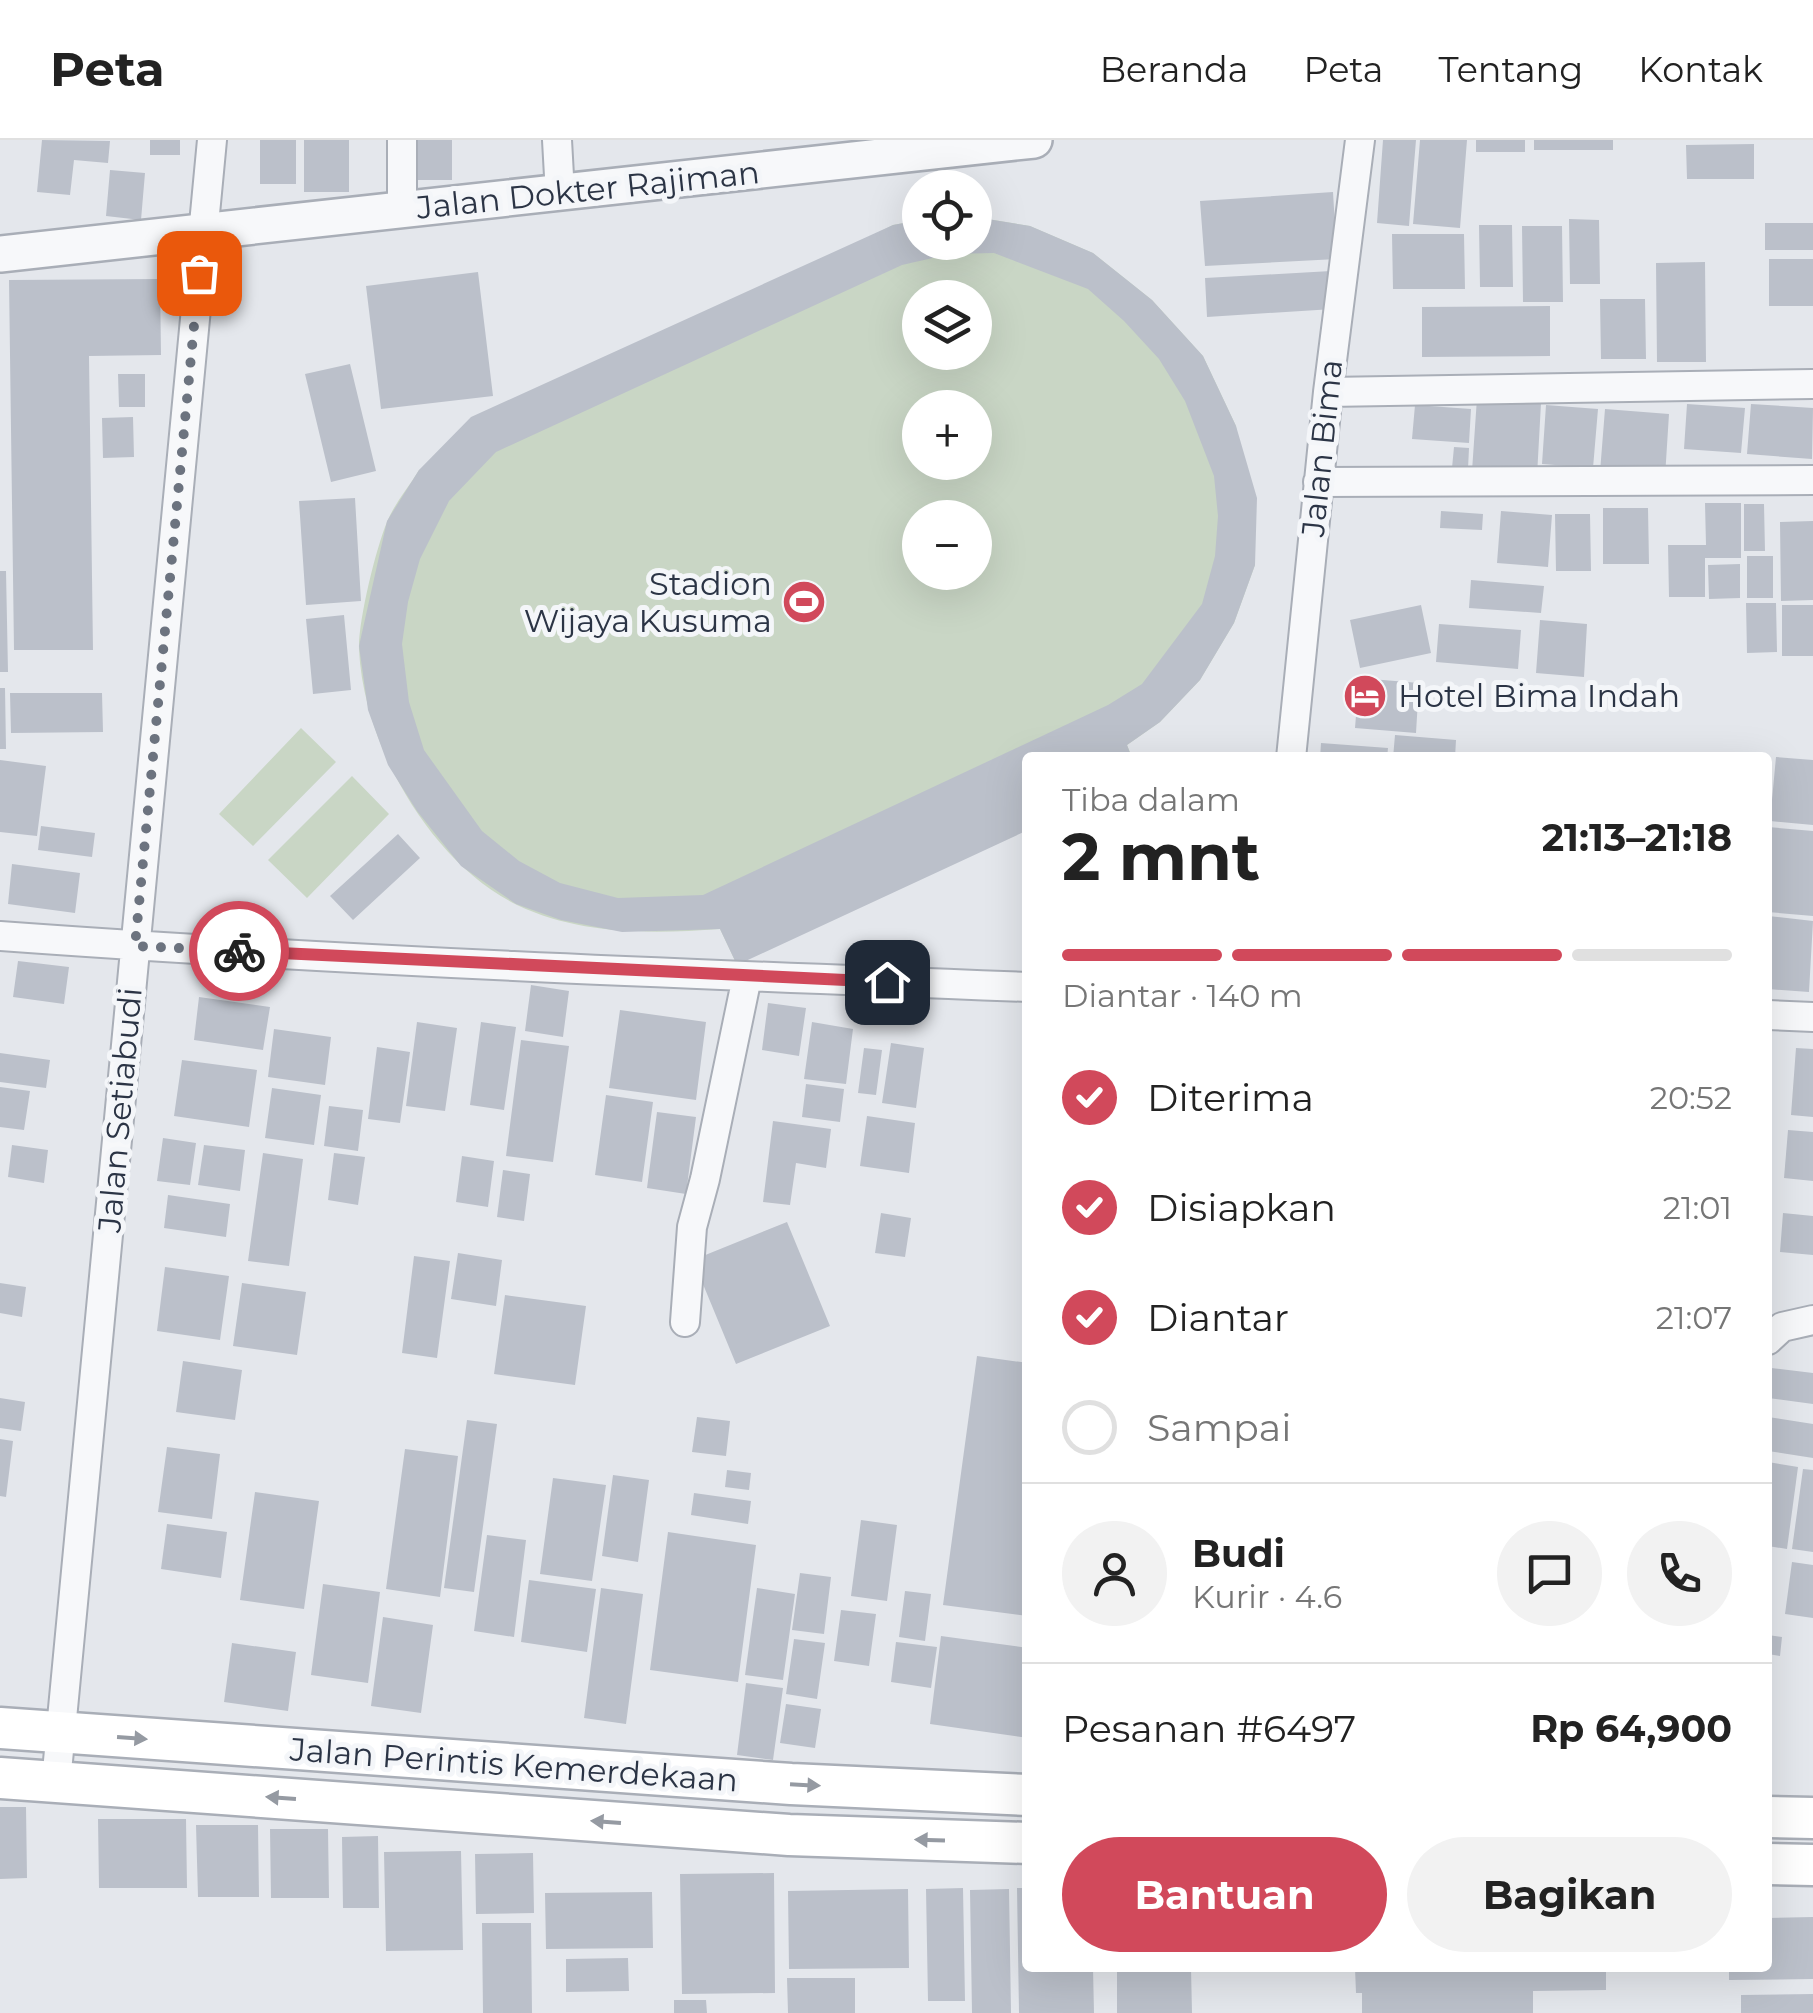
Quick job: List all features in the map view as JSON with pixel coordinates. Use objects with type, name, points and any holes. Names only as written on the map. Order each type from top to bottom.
[{"type":"main road","name":"Jalan Perintis Kemerdekaan","points":[[0,1728],[792,1784],[1022,1795]]},
{"type":"main road","name":"Jalan Perintis Kemerdekaan","points":[[0,1778],[788,1835],[1022,1843]]},
{"type":"main road","points":[[1772,1818],[1813,1818]]},
{"type":"main road","points":[[1772,1864],[1813,1865]]},
{"type":"street","name":"Jalan Setiabudi","points":[[56,1782],[212,140]]},
{"type":"street","points":[[402,140],[402,211]]},
{"type":"street","points":[[557,140],[560,194]]},
{"type":"street","name":"Jalan Dokter Rajiman","points":[[0,254],[560,194],[881,148],[1034,140]]},
{"type":"street","name":"Jalan Bima","points":[[1292,752],[1328,392],[1360,140]]},
{"type":"street","points":[[1328,392],[1813,384]]},
{"type":"street","points":[[1318,482],[1813,480]]},
{"type":"street","points":[[0,936],[747,977],[1022,987]]},
{"type":"street","points":[[685,1322],[692,1227],[747,977]]},
{"type":"street","points":[[1772,1015],[1813,1017]]},
{"type":"street","points":[[1772,1336],[1782,1327],[1813,1320]]},
{"type":"green space","name":"Stadion Wijaya Kusuma","points":[[992,220],[1030,226],[1093,253],[1152,300],[1203,356],[1236,426],[1255,565],[1234,623],[1200,680],[1160,722],[1127,745],[1130,752],[1022,752],[1022,762],[737,965],[720,929],[642,932],[591,927],[517,905],[485,886],[430,830],[407,796],[373,723],[363,686],[359,637],[373,566],[390,515],[419,470],[902,223],[902,260],[992,260]]},
{"type":"green space","points":[[301,728],[336,762],[253,846],[219,814]]},
{"type":"green space","points":[[352,776],[389,814],[307,898],[268,860]]},
{"type":"building","points":[[42,140],[110,141],[108,163],[74,160],[70,195],[37,192]]},
{"type":"building","points":[[150,140],[180,140],[180,155],[150,155]]},
{"type":"building","points":[[260,140],[296,140],[296,184],[260,184]]},
{"type":"building","points":[[304,140],[349,140],[349,192],[304,192]]},
{"type":"building","points":[[417,140],[452,140],[452,180],[417,180]]},
{"type":"building","points":[[1383,140],[1416,140],[1409,226],[1377,223]]},
{"type":"building","points":[[1420,140],[1467,140],[1460,228],[1413,224]]},
{"type":"building","points":[[1476,140],[1525,140],[1525,152],[1476,152]]},
{"type":"building","points":[[1534,140],[1613,140],[1613,150],[1534,150]]},
{"type":"building","points":[[1754,144],[1754,179],[1687,179],[1686,145]]},
{"type":"building","points":[[110,170],[145,173],[141,220],[106,216]]},
{"type":"building","points":[[1333,192],[1337,259],[1205,266],[1200,201]]},
{"type":"building","points":[[1569,219],[1599,220],[1600,284],[1570,284]]},
{"type":"building","points":[[992,220],[1030,226],[1093,253],[1152,300],[1203,356],[1236,426],[1257,498],[1255,565],[1234,623],[1200,680],[1160,722],[1127,745],[1130,752],[1022,752],[1022,833],[737,965],[720,929],[622,932],[561,920],[516,904],[461,866],[417,811],[388,765],[368,710],[359,646],[387,521],[419,470],[471,417],[902,223],[902,260],[924,260],[902,265],[496,452],[449,501],[420,559],[402,644],[409,702],[424,750],[482,831],[519,861],[560,883],[618,898],[703,895],[1108,705],[1142,684],[1202,604],[1215,556],[1218,516],[1214,476],[1185,401],[1159,359],[1088,289],[992,253]]},
{"type":"building","points":[[1765,223],[1813,223],[1813,250],[1765,250]]},
{"type":"building","points":[[1479,225],[1512,225],[1513,287],[1480,287]]},
{"type":"building","points":[[1522,226],[1562,226],[1563,302],[1523,302]]},
{"type":"building","points":[[1392,234],[1464,234],[1465,289],[1393,289]]},
{"type":"building","points":[[1769,259],[1813,259],[1813,306],[1769,306]]},
{"type":"building","points":[[1705,262],[1706,362],[1657,362],[1656,263]]},
{"type":"building","points":[[1331,271],[1333,309],[1207,317],[1205,278]]},
{"type":"building","points":[[478,272],[493,396],[381,409],[366,286]]},
{"type":"building","points":[[160,279],[161,355],[89,356],[93,650],[14,650],[9,280]]},
{"type":"building","points":[[1600,299],[1645,299],[1646,359],[1601,359]]},
{"type":"building","points":[[1550,306],[1550,356],[1422,357],[1422,307]]},
{"type":"building","points":[[350,364],[376,471],[331,482],[305,374]]},
{"type":"building","points":[[118,374],[145,374],[145,407],[119,407]]},
{"type":"building","points":[[1477,398],[1541,403],[1537,476],[1472,471]]},
{"type":"building","points":[[1687,404],[1745,408],[1741,453],[1684,449]]},
{"type":"building","points":[[1751,404],[1813,408],[1812,459],[1747,454]]},
{"type":"building","points":[[1415,405],[1471,409],[1469,443],[1412,439]]},
{"type":"building","points":[[1546,405],[1598,409],[1593,468],[1542,464]]},
{"type":"building","points":[[1605,409],[1669,414],[1665,477],[1600,472]]},
{"type":"building","points":[[133,417],[134,457],[103,458],[102,418]]},
{"type":"building","points":[[1454,447],[1469,448],[1468,469],[1452,468]]},
{"type":"building","points":[[355,498],[361,601],[306,605],[299,501]]},
{"type":"building","points":[[1705,503],[1741,503],[1741,558],[1705,558],[1705,597],[1669,597],[1668,545],[1706,545]]},
{"type":"building","points":[[1744,504],[1764,504],[1765,551],[1744,551]]},
{"type":"building","points":[[1603,508],[1648,508],[1649,564],[1603,564]]},
{"type":"building","points":[[1441,511],[1483,514],[1482,530],[1440,528]]},
{"type":"building","points":[[1501,511],[1552,515],[1548,567],[1497,563]]},
{"type":"building","points":[[1555,514],[1590,514],[1591,571],[1556,571]]},
{"type":"building","points":[[1813,521],[1813,600],[1781,601],[1780,522]]},
{"type":"building","points":[[1747,556],[1773,556],[1773,598],[1747,598]]},
{"type":"building","points":[[1740,564],[1740,598],[1709,599],[1708,565]]},
{"type":"building","points":[[0,571],[6,571],[8,672],[0,672]]},
{"type":"building","points":[[1471,580],[1544,586],[1541,613],[1469,608]]},
{"type":"building","points":[[1746,603],[1776,603],[1777,652],[1747,653]]},
{"type":"building","points":[[1421,605],[1431,653],[1360,668],[1350,620]]},
{"type":"building","points":[[1782,605],[1813,605],[1813,656],[1782,656]]},
{"type":"building","points":[[344,615],[351,690],[313,694],[306,619]]},
{"type":"building","points":[[1540,620],[1587,624],[1584,677],[1536,673]]},
{"type":"building","points":[[1439,624],[1521,630],[1518,669],[1436,662]]},
{"type":"building","points":[[1359,678],[1419,683],[1416,733],[1355,728]]},
{"type":"building","points":[[0,688],[5,688],[6,749],[0,749]]},
{"type":"building","points":[[10,693],[102,693],[103,732],[11,733]]},
{"type":"building","points":[[1395,735],[1456,740],[1455,752],[1394,752]]},
{"type":"building","points":[[1321,743],[1388,748],[1388,752],[1320,752]]},
{"type":"building","points":[[1776,757],[1813,760],[1813,825],[1772,821]]},
{"type":"building","points":[[0,760],[46,766],[37,836],[0,832]]},
{"type":"building","points":[[41,826],[95,833],[92,857],[38,850]]},
{"type":"building","points":[[1772,827],[1813,831],[1813,916],[1772,912]]},
{"type":"building","points":[[398,834],[420,858],[353,920],[330,896]]},
{"type":"building","points":[[12,864],[80,873],[75,913],[8,904]]},
{"type":"building","points":[[1772,916],[1813,921],[1809,992],[1772,989]]},
{"type":"building","points":[[18,961],[69,967],[64,1004],[13,997]]},
{"type":"building","points":[[531,985],[569,991],[563,1037],[525,1031]]},
{"type":"building","points":[[199,997],[270,1007],[263,1050],[194,1040]]},
{"type":"building","points":[[768,1003],[806,1008],[799,1056],[762,1050]]},
{"type":"building","points":[[620,1010],[706,1022],[696,1100],[609,1088]]},
{"type":"building","points":[[417,1022],[457,1028],[445,1111],[406,1106]]},
{"type":"building","points":[[481,1022],[516,1027],[504,1110],[470,1105]]},
{"type":"building","points":[[812,1022],[853,1029],[846,1084],[804,1079]]},
{"type":"building","points":[[274,1029],[331,1037],[325,1085],[268,1077]]},
{"type":"building","points":[[521,1040],[569,1046],[553,1162],[506,1156]]},
{"type":"building","points":[[891,1043],[924,1048],[916,1108],[882,1103]]},
{"type":"building","points":[[377,1047],[410,1052],[400,1123],[368,1119]]},
{"type":"building","points":[[864,1048],[882,1050],[876,1095],[858,1093]]},
{"type":"building","points":[[1796,1048],[1813,1049],[1813,1117],[1791,1115]]},
{"type":"building","points":[[0,1053],[50,1060],[46,1088],[0,1082]]},
{"type":"building","points":[[182,1060],[257,1070],[249,1127],[174,1116]]},
{"type":"building","points":[[806,1084],[844,1089],[840,1122],[802,1117]]},
{"type":"building","points":[[0,1087],[30,1091],[24,1130],[0,1127]]},
{"type":"building","points":[[272,1088],[321,1095],[314,1145],[265,1138]]},
{"type":"building","points":[[606,1095],[653,1102],[642,1182],[595,1175]]},
{"type":"building","points":[[329,1106],[363,1110],[358,1151],[324,1146]]},
{"type":"building","points":[[657,1112],[696,1117],[686,1194],[647,1188]]},
{"type":"building","points":[[867,1116],[915,1123],[909,1173],[860,1166]]},
{"type":"building","points":[[773,1121],[831,1129],[826,1168],[796,1163],[790,1205],[763,1202]]},
{"type":"building","points":[[1788,1130],[1813,1132],[1813,1181],[1784,1178]]},
{"type":"building","points":[[163,1138],[196,1143],[190,1185],[157,1181]]},
{"type":"building","points":[[12,1145],[48,1150],[44,1183],[8,1177]]},
{"type":"building","points":[[204,1145],[245,1150],[240,1191],[198,1185]]},
{"type":"building","points":[[263,1153],[303,1159],[289,1266],[248,1261]]},
{"type":"building","points":[[334,1153],[365,1157],[358,1205],[328,1200]]},
{"type":"building","points":[[462,1156],[494,1161],[488,1207],[456,1202]]},
{"type":"building","points":[[503,1170],[530,1174],[524,1221],[497,1217]]},
{"type":"building","points":[[168,1195],[230,1204],[226,1237],[164,1228]]},
{"type":"building","points":[[881,1213],[911,1218],[905,1257],[875,1253]]},
{"type":"building","points":[[1783,1213],[1813,1216],[1813,1255],[1780,1252]]},
{"type":"building","points":[[787,1222],[830,1326],[736,1364],[693,1260]]},
{"type":"building","points":[[458,1253],[502,1260],[496,1306],[451,1299]]},
{"type":"building","points":[[414,1256],[450,1261],[437,1358],[402,1353]]},
{"type":"building","points":[[165,1267],[229,1276],[220,1340],[157,1331]]},
{"type":"building","points":[[0,1283],[26,1287],[22,1317],[0,1313]]},
{"type":"building","points":[[242,1283],[306,1292],[297,1355],[233,1346]]},
{"type":"building","points":[[505,1295],[586,1306],[575,1385],[494,1374]]},
{"type":"building","points":[[977,1356],[1022,1362],[1022,1615],[943,1605]]},
{"type":"building","points":[[183,1361],[242,1370],[235,1420],[176,1412]]},
{"type":"building","points":[[1772,1368],[1813,1373],[1813,1404],[1772,1399]]},
{"type":"building","points":[[0,1398],[25,1402],[21,1431],[0,1428]]},
{"type":"building","points":[[697,1417],[730,1421],[726,1456],[692,1452]]},
{"type":"building","points":[[1772,1418],[1813,1424],[1813,1458],[1772,1452]]},
{"type":"building","points":[[467,1420],[497,1424],[474,1592],[444,1588]]},
{"type":"building","points":[[0,1439],[13,1441],[6,1497],[0,1496]]},
{"type":"building","points":[[167,1447],[220,1454],[212,1519],[158,1512]]},
{"type":"building","points":[[405,1449],[458,1456],[440,1597],[386,1589]]},
{"type":"building","points":[[1772,1463],[1798,1467],[1787,1549],[1772,1547]]},
{"type":"building","points":[[1803,1469],[1813,1470],[1813,1552],[1792,1549]]},
{"type":"building","points":[[727,1470],[751,1473],[749,1490],[725,1487]]},
{"type":"building","points":[[613,1475],[649,1480],[638,1562],[602,1556]]},
{"type":"building","points":[[553,1478],[606,1485],[592,1581],[540,1574]]},
{"type":"building","points":[[255,1492],[319,1501],[304,1609],[240,1600]]},
{"type":"building","points":[[694,1493],[751,1501],[748,1524],[691,1515]]},
{"type":"building","points":[[861,1520],[897,1525],[887,1601],[851,1596]]},
{"type":"building","points":[[167,1524],[227,1532],[221,1578],[161,1569]]},
{"type":"building","points":[[668,1532],[756,1545],[738,1682],[650,1670]]},
{"type":"building","points":[[487,1535],[526,1540],[514,1637],[474,1631]]},
{"type":"building","points":[[1792,1562],[1813,1565],[1813,1618],[1785,1614]]},
{"type":"building","points":[[800,1573],[831,1577],[824,1634],[792,1630]]},
{"type":"building","points":[[529,1580],[596,1589],[587,1652],[521,1642]]},
{"type":"building","points":[[323,1584],[380,1592],[368,1683],[311,1675]]},
{"type":"building","points":[[601,1588],[643,1594],[626,1724],[584,1718]]},
{"type":"building","points":[[757,1588],[795,1594],[783,1680],[745,1675]]},
{"type":"building","points":[[905,1591],[931,1594],[925,1641],[899,1637]]},
{"type":"building","points":[[841,1610],[876,1614],[869,1666],[834,1661]]},
{"type":"building","points":[[383,1617],[433,1625],[421,1713],[371,1706]]},
{"type":"building","points":[[941,1636],[1022,1647],[1022,1737],[930,1724]]},
{"type":"building","points":[[1772,1636],[1782,1637],[1780,1656],[1772,1655]]},
{"type":"building","points":[[794,1639],[825,1643],[817,1699],[786,1694]]},
{"type":"building","points":[[896,1642],[937,1647],[931,1688],[891,1682]]},
{"type":"building","points":[[232,1643],[296,1652],[288,1711],[224,1702]]},
{"type":"building","points":[[746,1683],[783,1688],[773,1760],[737,1755]]},
{"type":"building","points":[[786,1704],[821,1709],[815,1748],[780,1743]]},
{"type":"building","points":[[0,1807],[26,1807],[27,1878],[0,1879]]},
{"type":"building","points":[[98,1819],[186,1819],[187,1888],[99,1888]]},
{"type":"building","points":[[196,1825],[258,1825],[259,1897],[198,1897]]},
{"type":"building","points":[[270,1829],[328,1829],[329,1898],[271,1898]]},
{"type":"building","points":[[378,1836],[379,1908],[343,1908],[342,1837]]},
{"type":"building","points":[[461,1851],[463,1950],[386,1951],[384,1852]]},
{"type":"building","points":[[533,1853],[534,1913],[476,1914],[475,1854]]},
{"type":"building","points":[[774,1873],[775,1993],[682,1994],[680,1874]]},
{"type":"building","points":[[963,1888],[965,2001],[928,2001],[926,1889]]},
{"type":"building","points":[[1017,1888],[1022,1888],[1022,1972],[1093,1972],[1094,2013],[1019,2013]]},
{"type":"building","points":[[908,1889],[909,1968],[789,1969],[788,1891]]},
{"type":"building","points":[[1009,1889],[1011,2013],[972,2013],[970,1890]]},
{"type":"building","points":[[652,1892],[653,1948],[546,1949],[545,1893]]},
{"type":"building","points":[[1813,1917],[1813,1979],[1729,1980],[1729,1972],[1772,1972],[1772,1918]]},
{"type":"building","points":[[482,1923],[531,1923],[532,2013],[483,2013]]},
{"type":"building","points":[[628,1958],[629,1991],[566,1992],[566,1959]]},
{"type":"building","points":[[1117,1972],[1191,1972],[1192,2013],[1117,2013]]},
{"type":"building","points":[[1355,1972],[1606,1972],[1606,1990],[1533,1991],[1533,2013],[1362,2013],[1362,1993],[1356,1993]]},
{"type":"building","points":[[787,1978],[855,1978],[855,2013],[788,2013]]},
{"type":"building","points":[[1813,1994],[1813,2013],[1741,2013],[1741,1995]]},
{"type":"building","points":[[674,2000],[706,2000],[707,2013],[674,2013]]},
{"type":"way so far","points":[[199,273],[135,946],[239,951]]},
{"type":"place","name":"Stadion Wijaya Kusuma","points":[[804,602]]},
{"type":"place","name":"Hotel Bima Indah","points":[[1365,696]]},
{"type":"route","points":[[239,951],[887,982]]}]
